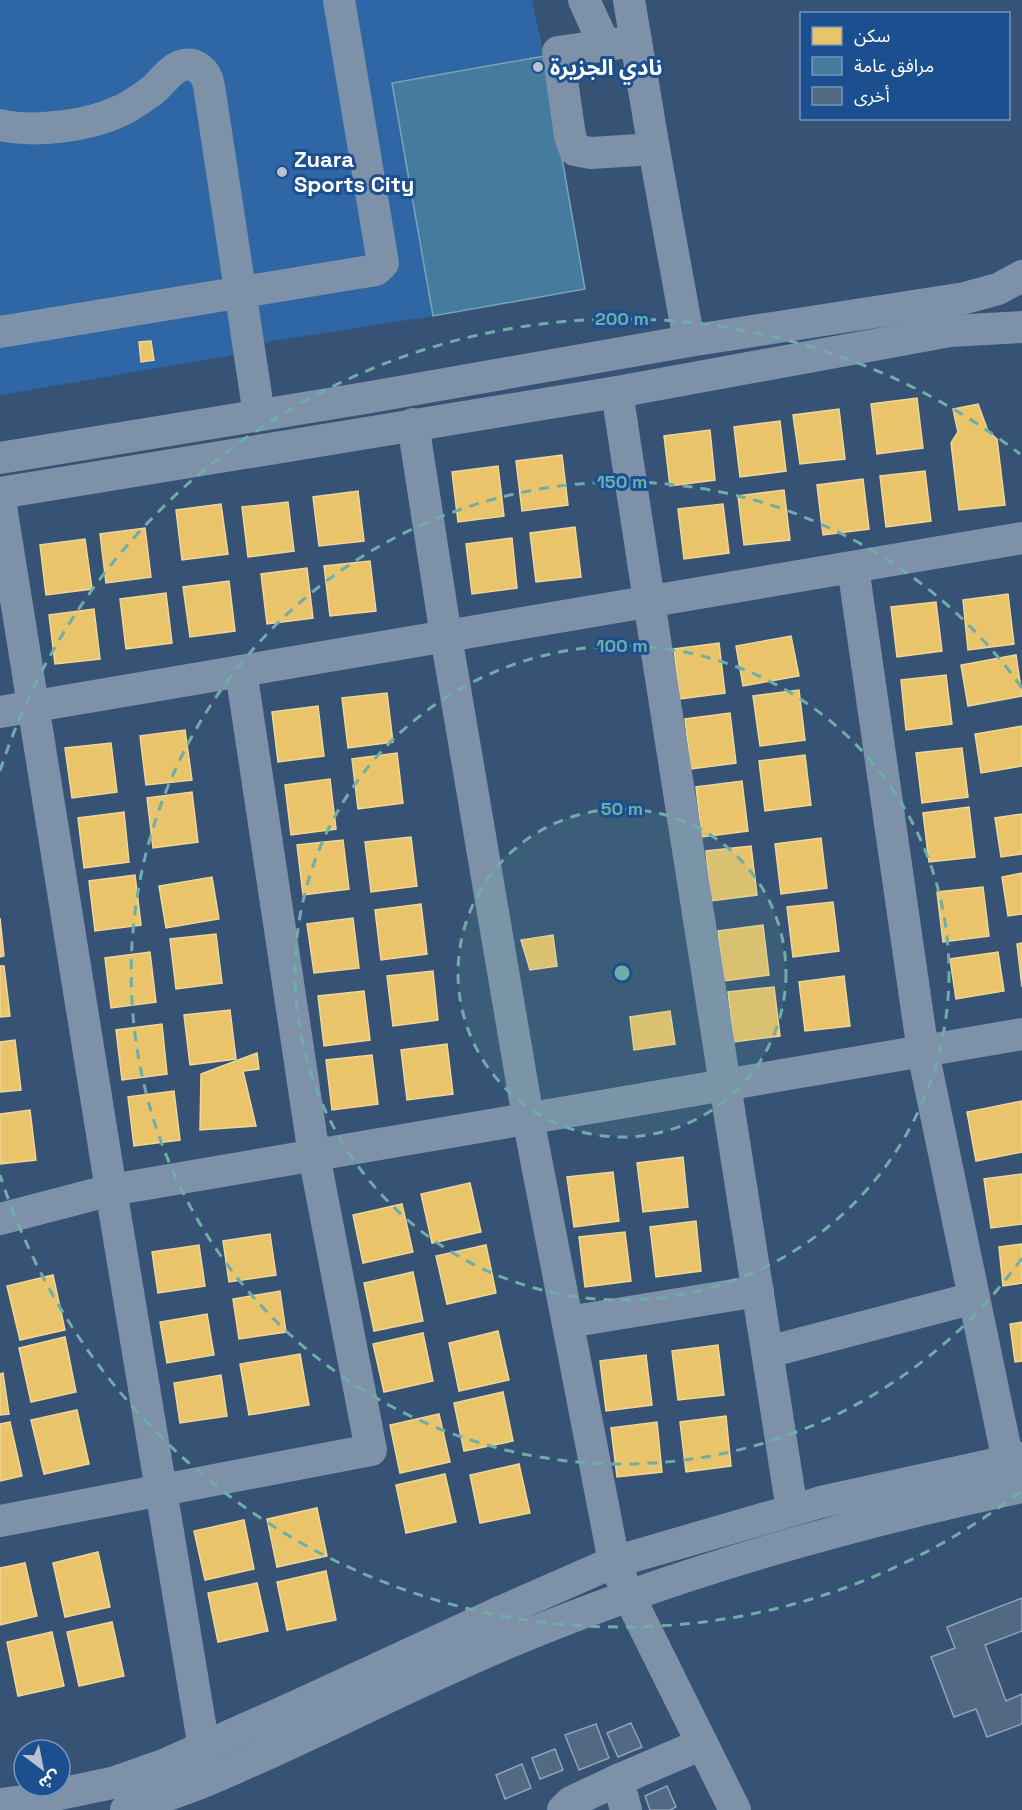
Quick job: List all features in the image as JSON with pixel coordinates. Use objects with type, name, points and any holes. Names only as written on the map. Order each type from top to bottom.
[{"type":"street","points":[[0,332],[376,270],[383,262],[339,0]]},
{"type":"street","points":[[584,0],[605,46]]},
{"type":"street","points":[[629,0],[689,341]]},
{"type":"street","points":[[636,41],[558,52],[570,136],[575,150],[591,153],[654,149]]},
{"type":"street","points":[[0,125],[36,128],[94,121],[123,110],[152,90],[179,66],[193,65],[200,68],[208,79],[259,415]]},
{"type":"street","points":[[0,458],[689,341],[965,297],[998,289],[1022,276]]},
{"type":"street","points":[[0,493],[617,392],[950,331],[1022,327]]},
{"type":"street","points":[[617,392],[648,602],[727,1084],[792,1510]]},
{"type":"street","points":[[413,424],[446,636],[528,1118],[614,1562],[735,1810]]},
{"type":"street","points":[[0,500],[204,1748]]},
{"type":"street","points":[[0,712],[1022,538]]},
{"type":"street","points":[[852,567],[923,1052],[974,1298],[1017,1469]]},
{"type":"street","points":[[0,1521],[371,1450],[314,1155],[241,671]]},
{"type":"street","points":[[0,1219],[111,1190],[1019,1036]]},
{"type":"street","points":[[568,1322],[758,1291]]},
{"type":"street","points":[[768,1352],[974,1298]]},
{"type":"street","points":[[0,1804],[26,1801],[112,1783],[204,1748],[614,1562],[820,1502],[1017,1469]]},
{"type":"street","points":[[126,1810],[198,1784],[513,1640],[629,1596],[772,1548],[916,1510],[1017,1469]]},
{"type":"street","points":[[563,1810],[571,1802],[702,1744]]},
{"type":"street","points":[[618,1780],[626,1810]]},
{"type":"shaded area","name":"Zuara Sports City","points":[[0,0],[532,0],[544,56],[433,316],[260,343],[229,356],[0,395]]},
{"type":"building: سكن","points":[[151,341],[154,360],[141,362],[139,342]]},
{"type":"building: سكن","points":[[917,398],[923,448],[877,454],[871,404]]},
{"type":"building: سكن","points":[[978,404],[988,431],[997,439],[1005,505],[959,510],[951,443],[958,432],[953,409]]},
{"type":"building: سكن","points":[[839,409],[845,459],[800,464],[793,415]]},
{"type":"building: سكن","points":[[780,421],[786,471],[740,477],[734,427]]},
{"type":"building: سكن","points":[[710,430],[715,480],[670,486],[664,436]]},
{"type":"building: سكن","points":[[562,455],[568,505],[522,511],[516,461]]},
{"type":"building: سكن","points":[[498,466],[504,516],[458,522],[452,472]]},
{"type":"building: سكن","points":[[925,471],[931,521],[886,527],[880,476]]},
{"type":"building: سكن","points":[[863,479],[869,529],[823,535],[817,485]]},
{"type":"building: سكن","points":[[784,490],[790,540],[744,545],[738,496]]},
{"type":"building: سكن","points":[[358,491],[364,541],[319,546],[313,497]]},
{"type":"building: سكن","points":[[288,502],[294,551],[248,557],[242,507]]},
{"type":"building: سكن","points":[[221,504],[228,554],[182,560],[176,510]]},
{"type":"building: سكن","points":[[723,504],[729,553],[684,559],[678,509]]},
{"type":"building: سكن","points":[[575,527],[581,577],[536,582],[530,533]]},
{"type":"building: سكن","points":[[145,528],[151,577],[106,583],[100,534]]},
{"type":"building: سكن","points":[[512,538],[517,588],[472,594],[466,544]]},
{"type":"building: سكن","points":[[85,539],[92,589],[46,595],[40,545]]},
{"type":"building: سكن","points":[[370,561],[376,611],[330,616],[324,566]]},
{"type":"building: سكن","points":[[307,568],[313,618],[267,624],[261,574]]},
{"type":"building: سكن","points":[[229,581],[235,631],[190,637],[183,587]]},
{"type":"building: سكن","points":[[166,593],[172,643],[126,649],[120,599]]},
{"type":"building: سكن","points":[[1008,594],[1014,644],[968,650],[963,600]]},
{"type":"building: سكن","points":[[936,602],[942,651],[897,657],[891,607]]},
{"type":"building: سكن","points":[[94,609],[100,659],[55,664],[49,615]]},
{"type":"building: سكن","points":[[791,636],[799,676],[743,686],[736,646]]},
{"type":"building: سكن","points":[[719,643],[725,693],[680,699],[674,649]]},
{"type":"building: سكن","points":[[1016,655],[1022,696],[968,706],[961,665]]},
{"type":"building: سكن","points":[[946,675],[952,724],[906,730],[901,680]]},
{"type":"building: سكن","points":[[799,690],[805,740],[760,746],[753,696]]},
{"type":"building: سكن","points":[[387,693],[393,742],[348,748],[342,698]]},
{"type":"building: سكن","points":[[318,706],[324,756],[278,762],[272,712]]},
{"type":"building: سكن","points":[[730,713],[736,763],[691,769],[685,719]]},
{"type":"building: سكن","points":[[1022,726],[1022,766],[981,773],[975,734]]},
{"type":"building: سكن","points":[[185,730],[192,780],[146,785],[140,736]]},
{"type":"building: سكن","points":[[111,743],[117,792],[72,798],[65,748]]},
{"type":"building: سكن","points":[[962,748],[968,797],[922,803],[916,753]]},
{"type":"building: سكن","points":[[397,753],[403,803],[358,809],[352,759]]},
{"type":"building: سكن","points":[[805,755],[811,805],[765,811],[759,761]]},
{"type":"building: سكن","points":[[330,779],[336,829],[291,835],[285,785]]},
{"type":"building: سكن","points":[[742,781],[748,831],[702,837],[696,787]]},
{"type":"building: سكن","points":[[192,792],[198,842],[153,848],[147,798]]},
{"type":"building: سكن","points":[[969,807],[975,857],[929,862],[923,813]]},
{"type":"building: سكن","points":[[124,812],[129,862],[84,868],[78,818]]},
{"type":"building: سكن","points":[[1022,814],[1022,854],[1001,857],[995,818]]},
{"type":"building: سكن","points":[[411,837],[417,886],[371,892],[365,842]]},
{"type":"building: سكن","points":[[821,838],[827,888],[781,894],[775,844]]},
{"type":"building: سكن","points":[[343,840],[349,889],[303,895],[297,845]]},
{"type":"building: سكن","points":[[751,846],[757,895],[711,901],[706,851]]},
{"type":"building: سكن","points":[[1022,873],[1022,914],[1008,916],[1002,877]]},
{"type":"building: سكن","points":[[135,875],[141,925],[95,931],[89,881]]},
{"type":"building: سكن","points":[[212,877],[219,919],[166,928],[159,886]]},
{"type":"building: سكن","points":[[983,887],[989,936],[943,942],[937,892]]},
{"type":"building: سكن","points":[[833,902],[839,951],[793,957],[787,907]]},
{"type":"building: سكن","points":[[421,904],[427,954],[381,960],[375,910]]},
{"type":"building: سكن","points":[[0,918],[4,956],[0,957]]},
{"type":"building: سكن","points":[[353,918],[359,968],[314,973],[307,924]]},
{"type":"building: سكن","points":[[763,925],[769,975],[724,981],[718,931]]},
{"type":"building: سكن","points":[[216,934],[222,983],[176,989],[170,939]]},
{"type":"building: سكن","points":[[553,935],[557,966],[530,970],[521,940]]},
{"type":"building: سكن","points":[[1022,943],[1022,987],[1017,944]]},
{"type":"building: سكن","points":[[150,952],[156,1002],[111,1008],[105,958]]},
{"type":"building: سكن","points":[[998,952],[1004,991],[956,999],[950,959]]},
{"type":"building: سكن","points":[[0,966],[4,966],[10,1016],[0,1017]]},
{"type":"building: سكن","points":[[433,971],[438,1020],[393,1026],[387,976]]},
{"type":"building: سكن","points":[[844,976],[850,1026],[805,1031],[799,982]]},
{"type":"building: سكن","points":[[774,987],[780,1036],[734,1042],[728,992]]},
{"type":"building: سكن","points":[[364,991],[370,1040],[324,1046],[318,996]]},
{"type":"building: سكن","points":[[230,1010],[236,1059],[190,1065],[184,1015]]},
{"type":"building: سكن","points":[[670,1011],[675,1044],[634,1050],[630,1017]]},
{"type":"building: سكن","points":[[162,1024],[167,1074],[122,1080],[116,1030]]},
{"type":"building: سكن","points":[[15,1040],[21,1090],[0,1092],[0,1042]]},
{"type":"building: سكن","points":[[447,1044],[453,1094],[407,1100],[401,1050]]},
{"type":"building: سكن","points":[[257,1053],[259,1069],[243,1071],[256,1126],[200,1130],[201,1074]]},
{"type":"building: سكن","points":[[372,1055],[378,1104],[332,1110],[326,1060]]},
{"type":"building: سكن","points":[[174,1091],[180,1140],[134,1146],[128,1097]]},
{"type":"building: سكن","points":[[1022,1101],[1022,1152],[976,1161],[967,1112]]},
{"type":"building: سكن","points":[[30,1110],[36,1160],[0,1164],[0,1114]]},
{"type":"building: سكن","points":[[683,1157],[688,1207],[643,1212],[637,1163]]},
{"type":"building: سكن","points":[[613,1172],[619,1221],[574,1227],[567,1177]]},
{"type":"building: سكن","points":[[1022,1174],[1022,1224],[991,1228],[984,1179]]},
{"type":"building: سكن","points":[[470,1183],[481,1232],[432,1243],[421,1194]]},
{"type":"building: سكن","points":[[402,1204],[413,1252],[363,1263],[353,1215]]},
{"type":"building: سكن","points":[[696,1221],[701,1271],[656,1277],[650,1227]]},
{"type":"building: سكن","points":[[625,1232],[631,1281],[585,1287],[579,1237]]},
{"type":"building: سكن","points":[[270,1234],[276,1275],[229,1282],[223,1241]]},
{"type":"building: سكن","points":[[1022,1244],[1022,1283],[1003,1286],[999,1247]]},
{"type":"building: سكن","points":[[199,1245],[205,1286],[158,1293],[152,1252]]},
{"type":"building: سكن","points":[[486,1245],[496,1293],[447,1304],[436,1256]]},
{"type":"building: سكن","points":[[413,1272],[423,1321],[374,1331],[364,1283]]},
{"type":"building: سكن","points":[[53,1275],[65,1330],[20,1340],[7,1286]]},
{"type":"building: سكن","points":[[280,1291],[286,1332],[239,1339],[233,1299]]},
{"type":"building: سكن","points":[[207,1314],[214,1355],[167,1363],[160,1322]]},
{"type":"building: سكن","points":[[1022,1322],[1022,1361],[1015,1362],[1010,1324]]},
{"type":"building: سكن","points":[[498,1331],[509,1380],[459,1391],[449,1343]]},
{"type":"building: سكن","points":[[423,1333],[433,1381],[384,1392],[373,1344]]},
{"type":"building: سكن","points":[[65,1337],[76,1392],[31,1402],[19,1348]]},
{"type":"building: سكن","points":[[718,1345],[724,1395],[678,1400],[672,1351]]},
{"type":"building: سكن","points":[[300,1354],[309,1405],[249,1415],[240,1364]]},
{"type":"building: سكن","points":[[646,1355],[652,1405],[606,1411],[600,1361]]},
{"type":"building: سكن","points":[[3,1373],[9,1414],[0,1415],[0,1374]]},
{"type":"building: سكن","points":[[221,1375],[227,1416],[180,1423],[174,1383]]},
{"type":"building: سكن","points":[[503,1392],[513,1441],[464,1451],[454,1403]]},
{"type":"building: سكن","points":[[77,1410],[89,1464],[44,1474],[31,1420]]},
{"type":"building: سكن","points":[[439,1414],[450,1462],[400,1473],[390,1425]]},
{"type":"building: سكن","points":[[726,1416],[731,1466],[686,1472],[680,1422]]},
{"type":"building: سكن","points":[[10,1422],[22,1476],[0,1481],[0,1424]]},
{"type":"building: سكن","points":[[657,1422],[662,1472],[617,1477],[611,1428]]},
{"type":"building: سكن","points":[[519,1464],[530,1513],[480,1523],[470,1475]]},
{"type":"building: سكن","points":[[445,1474],[456,1522],[406,1533],[396,1485]]},
{"type":"building: سكن","points":[[317,1508],[327,1556],[277,1567],[267,1519]]},
{"type":"building: سكن","points":[[244,1520],[254,1569],[205,1580],[194,1531]]},
{"type":"building: سكن","points":[[98,1552],[110,1607],[65,1617],[53,1563]]},
{"type":"building: سكن","points":[[25,1563],[37,1616],[0,1625],[0,1568]]},
{"type":"building: سكن","points":[[326,1571],[336,1620],[287,1630],[277,1582]]},
{"type":"building: سكن","points":[[257,1583],[268,1631],[218,1642],[208,1593]]},
{"type":"building: سكن","points":[[112,1622],[124,1676],[79,1686],[67,1632]]},
{"type":"building: سكن","points":[[52,1632],[64,1686],[18,1696],[7,1642]]},
{"type":"building: مرافق عامة","points":[[544,56],[585,289],[433,316],[392,83]]},
{"type":"building: أخرى","points":[[1022,1598],[1022,1631],[985,1645],[1006,1701],[1022,1694],[1022,1724],[987,1737],[976,1709],[954,1717],[931,1657],[955,1648],[947,1627]]},
{"type":"building: أخرى","points":[[631,1723],[642,1747],[618,1757],[607,1733]]},
{"type":"building: أخرى","points":[[596,1724],[609,1758],[579,1770],[565,1735]]},
{"type":"building: أخرى","points":[[555,1749],[563,1770],[540,1779],[532,1758]]},
{"type":"building: أخرى","points":[[522,1764],[531,1788],[505,1799],[496,1775]]},
{"type":"building: أخرى","points":[[667,1786],[676,1807],[670,1810],[650,1810],[645,1796]]},
{"type":"place","name":"نادي الجزيرة","points":[[538,67]]},
{"type":"place","name":"Zuara Sports City","points":[[282,172]]}]
